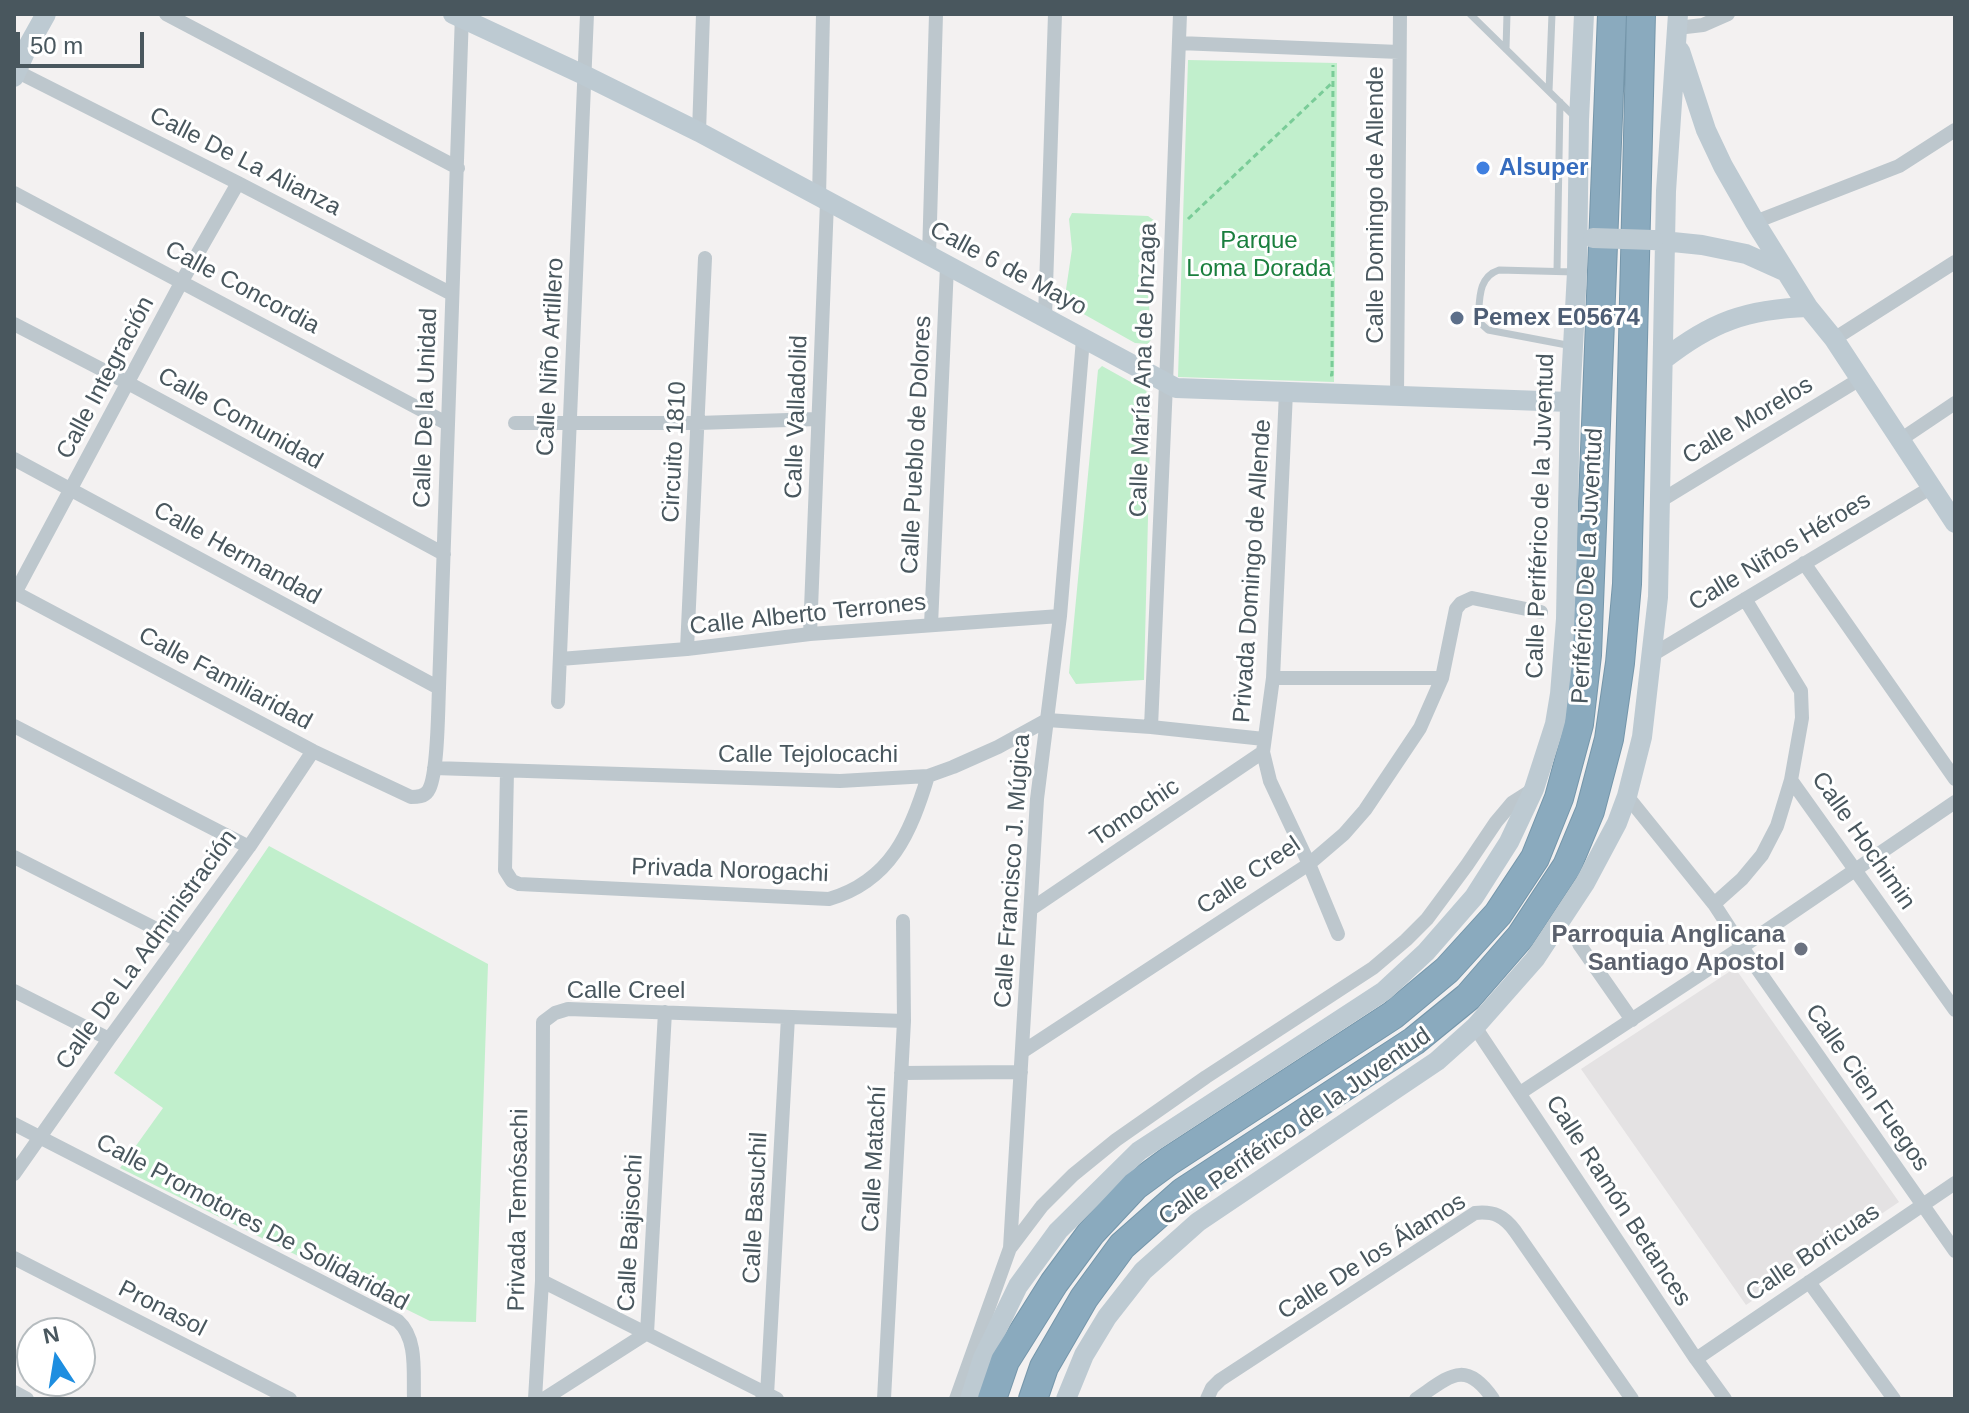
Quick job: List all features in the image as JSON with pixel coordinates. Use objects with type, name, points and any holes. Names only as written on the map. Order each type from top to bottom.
[{"type":"highway","name":"Periférico De La Juventud","points":[[992,1399],[1005,1361],[1054,1283],[1091,1233],[1135,1186],[1393,1015],[1447,970],[1498,914],[1535,858],[1559,798],[1579,724],[1587,655],[1612,14]]},
{"type":"highway","name":"Periférico De La Juventud","points":[[1033,1399],[1044,1367],[1084,1298],[1122,1246],[1183,1192],[1414,1041],[1468,997],[1521,936],[1567,866],[1590,811],[1609,739],[1627,584],[1641,14]]},
{"type":"main road","points":[[18,60],[46,14]]},
{"type":"main road","name":"Calle Periférico de la Juventud","points":[[970,1399],[983,1358],[1018,1286],[1058,1231],[1139,1151],[1384,991],[1426,952],[1474,897],[1509,842],[1534,789],[1555,724],[1566,619],[1572,346],[1567,271],[1585,238],[1579,120],[1584,14]]},
{"type":"main road","name":"Calle 6 de Mayo","points":[[459,16],[699,132],[1176,388],[1570,402]]},
{"type":"main road","points":[[1677,26],[1684,63],[1706,130],[1723,166],[1808,307],[1834,339],[1955,523]]},
{"type":"main road","name":"Calle Periférico de la Juventud","points":[[1066,1399],[1084,1355],[1107,1317],[1143,1271],[1198,1222],[1437,1061],[1475,1027],[1535,959],[1585,883],[1617,823],[1642,737],[1658,597],[1663,360],[1659,241],[1666,191],[1677,26]]},
{"type":"main road","points":[[1585,238],[1702,245],[1746,254],[1786,272]]},
{"type":"main road","points":[[1663,360],[1688,340],[1746,314],[1776,308],[1808,307]]},
{"type":"street","points":[[166,14],[458,168]]},
{"type":"street","name":"Calle Niño Artillero","points":[[558,702],[587,14]]},
{"type":"street","points":[[699,132],[703,14]]},
{"type":"street","name":"Calle Valladolid","points":[[810,634],[823,200],[823,14]]},
{"type":"street","points":[[929,256],[936,14]]},
{"type":"street","points":[[1045,317],[1055,14]]},
{"type":"street","name":"Calle María Ana de Unzaga","points":[[1151,727],[1180,14]]},
{"type":"street","name":"Calle Domingo de Allende","points":[[1397,396],[1400,14]]},
{"type":"street","points":[[1677,26],[1703,25],[1728,14]]},
{"type":"street","name":"Calle De la Unidad","points":[[418,797],[429,790],[434,768],[439,688],[458,168],[459,16]]},
{"type":"street","points":[[1179,43],[1399,52]]},
{"type":"street","name":"Calle De La Alianza","points":[[18,60],[238,183],[452,294]]},
{"type":"street","points":[[1755,222],[1899,166],[1955,130]]},
{"type":"street","name":"Calle Integración","points":[[14,593],[238,183]]},
{"type":"street","name":"Calle Concordia","points":[[14,193],[448,424]]},
{"type":"street","name":"Circuito 1810","points":[[687,649],[705,258]]},
{"type":"street","points":[[1834,339],[1955,262]]},
{"type":"street","name":"Calle Pueblo de Dolores","points":[[931,625],[947,266]]},
{"type":"street","name":"Calle Comunidad","points":[[14,324],[444,554]]},
{"type":"street","name":"Calle Francisco J. Múgica","points":[[956,1399],[1010,1248],[1037,799],[1060,616],[1083,339]]},
{"type":"street","name":"Calle Morelos","points":[[1660,501],[1860,379]]},
{"type":"street","name":"Privada Domingo de Allende","points":[[1264,746],[1273,678],[1286,392]]},
{"type":"street","points":[[1900,440],[1955,403]]},
{"type":"street","points":[[515,423],[698,423],[818,419]]},
{"type":"street","name":"Calle Hermandad","points":[[14,459],[439,688]]},
{"type":"street","name":"Calle Niños Héroes","points":[[1652,655],[1932,487]]},
{"type":"street","points":[[1804,563],[1955,779]]},
{"type":"street","name":"Calle Familiaridad","points":[[14,593],[313,751],[407,795],[418,797]]},
{"type":"street","name":"Calle Creel","points":[[1022,1052],[1309,864],[1344,834],[1365,810],[1420,728],[1442,678],[1456,609],[1461,603],[1472,598],[1541,612]]},
{"type":"street","name":"Calle Hochimin","points":[[1745,599],[1801,691],[1802,718],[1791,780],[1955,1010]]},
{"type":"street","name":"Calle Alberto Terrones","points":[[560,659],[687,649],[810,634],[1060,616]]},
{"type":"street","points":[[1273,678],[1442,678]]},
{"type":"street","points":[[1047,720],[1151,727],[1264,746],[1270,781],[1338,934]]},
{"type":"street","name":"Calle Tejolocachi","points":[[434,768],[840,781],[928,776],[998,747],[1047,720]]},
{"type":"street","points":[[14,726],[249,847]]},
{"type":"street","name":"Tomochic","points":[[1031,909],[1264,746]]},
{"type":"street","name":"Calle De La Administración","points":[[14,1174],[249,847],[313,751]]},
{"type":"street","name":"Privada Norogachi","points":[[507,771],[505,870],[512,881],[527,886],[829,899],[860,886],[892,857],[916,813],[928,776]]},
{"type":"street","points":[[1714,904],[1742,879],[1762,855],[1777,826],[1791,780]]},
{"type":"street","points":[[1010,1248],[1042,1206],[1073,1175],[1116,1140],[1373,968],[1406,940],[1427,919],[1512,803],[1534,789]]},
{"type":"street","name":"Calle Cien Fuegos","points":[[1627,796],[1714,904],[1955,1251]]},
{"type":"street","points":[[1520,1093],[1955,802]]},
{"type":"street","points":[[14,857],[180,941]]},
{"type":"street","points":[[1427,919],[1443,933]]},
{"type":"street","name":"Calle Matachí","points":[[884,1399],[904,1021],[903,921]]},
{"type":"street","points":[[1579,944],[1632,1020]]},
{"type":"street","points":[[14,991],[109,1039]]},
{"type":"street","name":"Calle Creel","points":[[543,1022],[555,1013],[568,1009],[904,1021]]},
{"type":"street","name":"Calle Bajisochi","points":[[544,1399],[647,1333],[665,1012]]},
{"type":"street","name":"Calle Basuchil","points":[[769,1398],[788,1017]]},
{"type":"street","name":"Privada Temósachi","points":[[535,1399],[542,1281],[543,1022]]},
{"type":"street","name":"Calle Ramón Betances","points":[[1475,1027],[1725,1399]]},
{"type":"street","points":[[901,1073],[1021,1072]]},
{"type":"street","name":"Calle Promotores De Solidaridad","points":[[14,1124],[398,1321],[411,1339],[414,1399]]},
{"type":"street","name":"Calle Boricuas","points":[[1696,1359],[1955,1183]]},
{"type":"street","name":"Calle De los Álamos","points":[[1207,1399],[1220,1380],[1475,1213],[1488,1212],[1507,1220],[1632,1399]]},
{"type":"street","name":"Pronasol","points":[[14,1258],[290,1399]]},
{"type":"street","points":[[542,1281],[769,1398]]},
{"type":"street","points":[[1809,1282],[1894,1399]]},
{"type":"street","points":[[1416,1399],[1458,1374],[1477,1379],[1493,1399]]},
{"type":"street","points":[[14,1392],[27,1399]]},
{"type":"lane","points":[[1470,14],[1579,120]]},
{"type":"lane","points":[[1506,49],[1507,14]]},
{"type":"lane","points":[[1549,91],[1552,14]]},
{"type":"lane","points":[[1560,102],[1567,271],[1493,272],[1482,284],[1478,321],[1488,330],[1572,346]]},
{"type":"path","points":[[1332,375],[1333,49]]},
{"type":"path","points":[[1189,203],[1188,219],[1333,82]]},
{"type":"shaded area","points":[[1735,968],[1899,1202],[1746,1305],[1581,1069]]},
{"type":"green space","name":"Parque Loma Dorada","points":[[1188,60],[1337,63],[1334,382],[1178,377]]},
{"type":"green space","points":[[1072,213],[1148,216],[1155,221],[1155,259],[1148,295],[1152,338],[1148,344],[1135,343],[1064,303],[1072,249],[1069,219]]},
{"type":"green space","points":[[1102,366],[1151,396],[1144,680],[1076,684],[1069,673],[1098,370]]},
{"type":"green space","points":[[269,846],[488,964],[476,1322],[430,1321],[120,1168],[163,1108],[114,1073]]},
{"type":"place","name":"Alsuper","points":[[1483,168]]},
{"type":"place","name":"Pemex E05674","points":[[1457,318]]},
{"type":"place","name":"Parroquia Anglicana Santiago Apostol","points":[[1801,949]]}]
